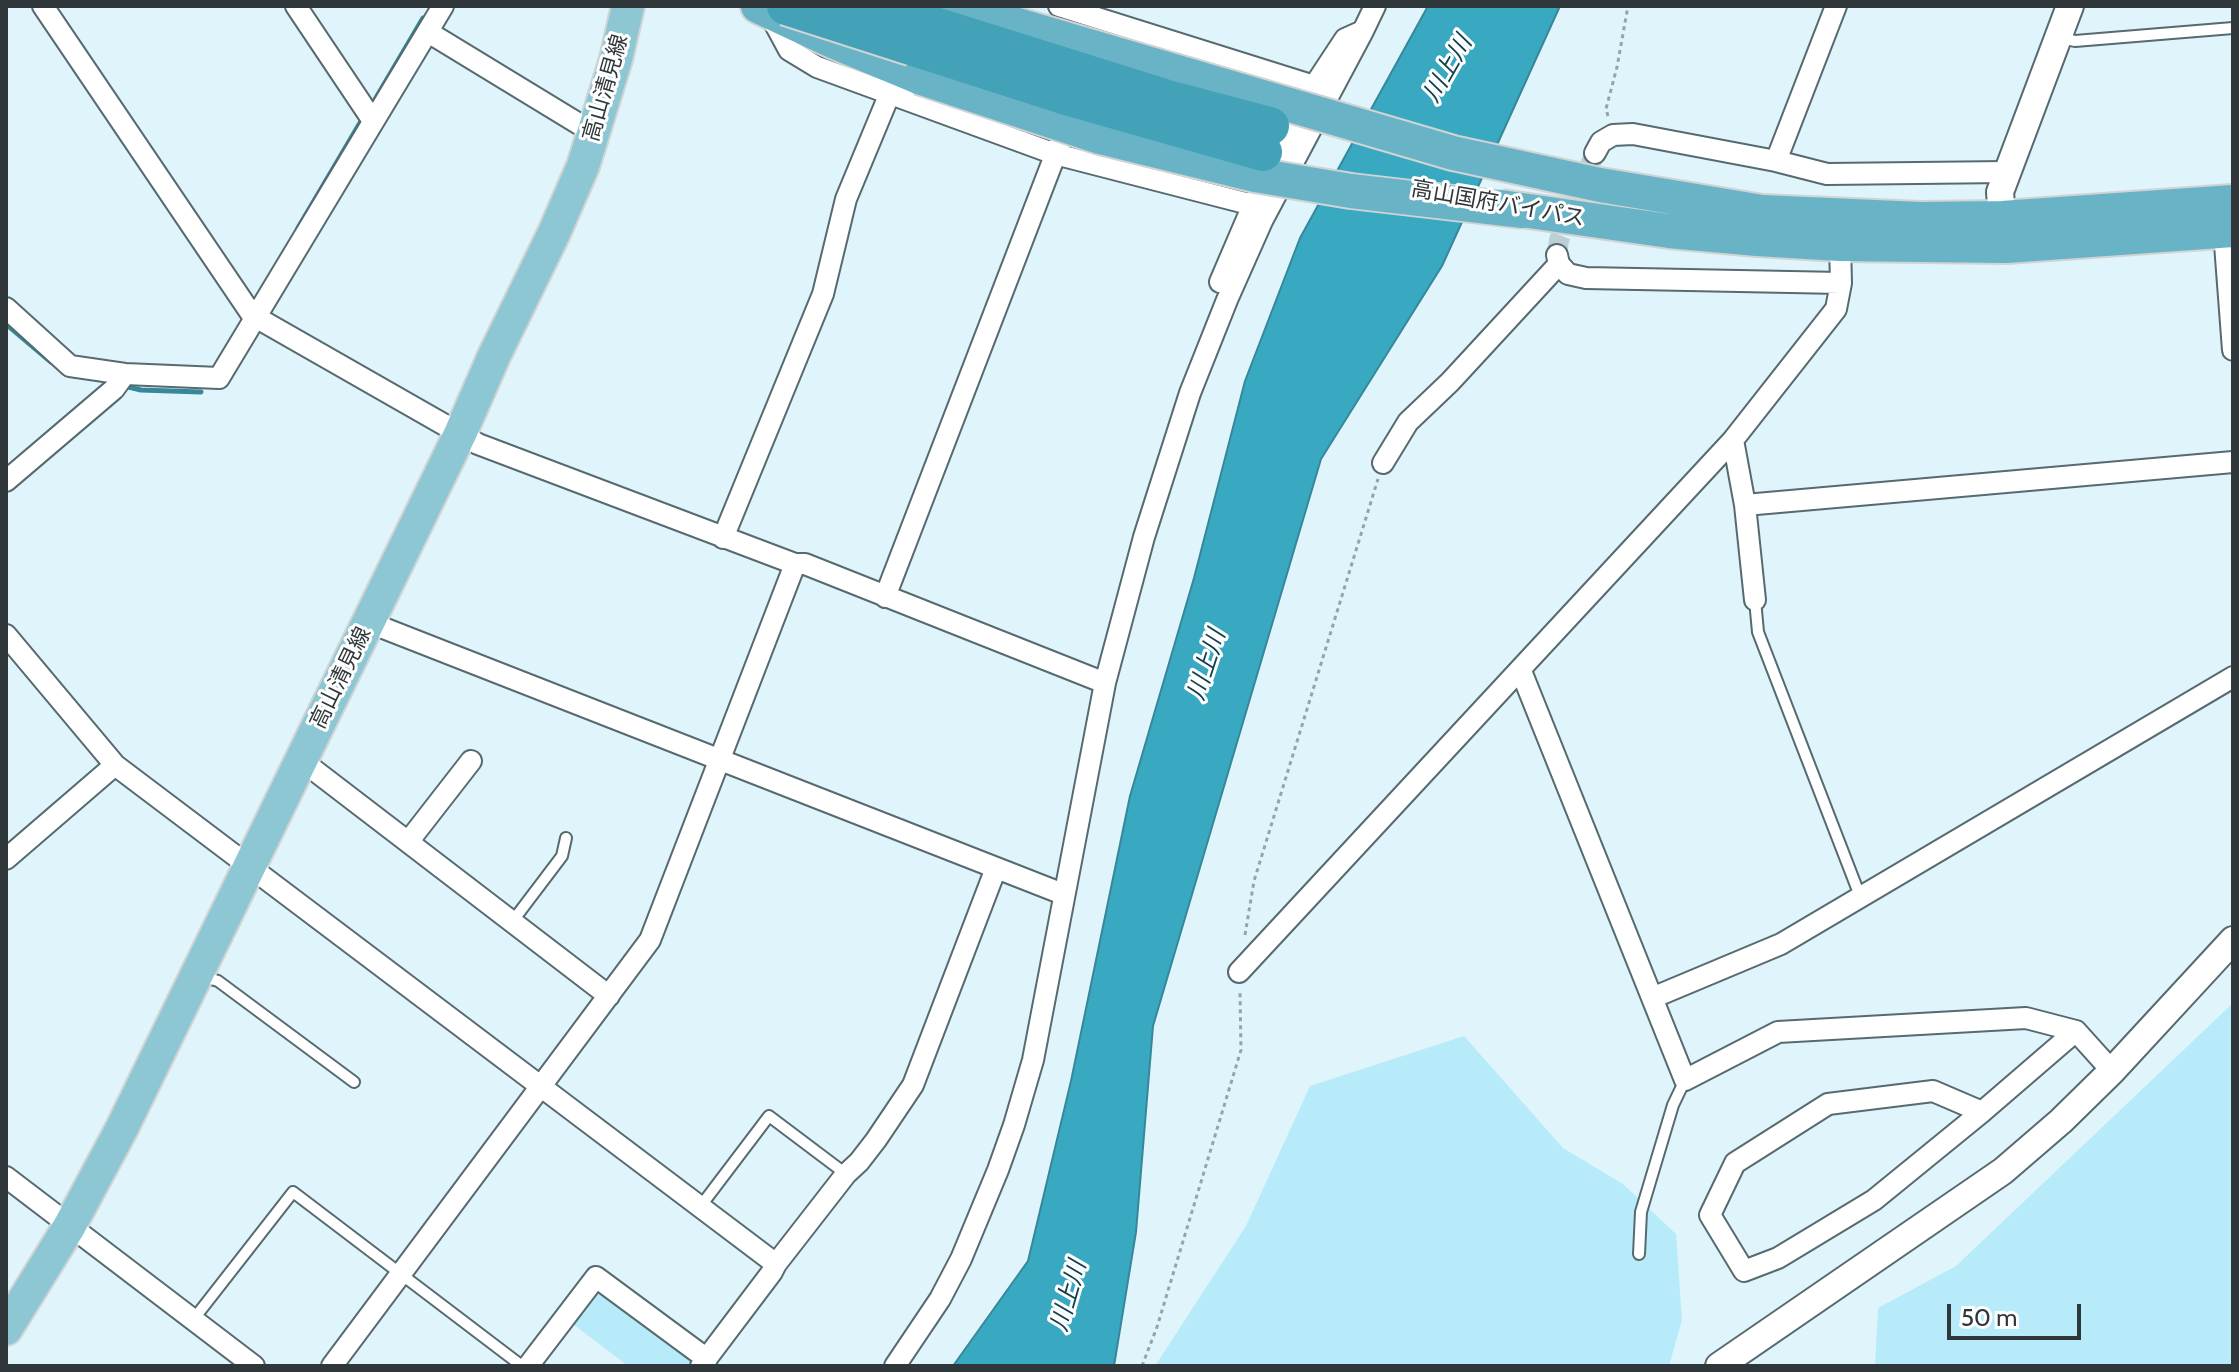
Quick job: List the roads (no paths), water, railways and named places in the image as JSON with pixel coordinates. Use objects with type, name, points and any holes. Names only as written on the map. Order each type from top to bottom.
[{"type":"highway","name":"高山国府バイパス","points":[[871,6],[1164,98],[1355,176],[1523,211],[1669,231],[1920,219],[2230,221]]},
{"type":"highway","points":[[953,6],[1453,153],[1600,185],[1759,226]]},
{"type":"highway","name":"高山国府バイパス","points":[[770,7],[1066,96],[1266,139],[1416,160],[1539,185],[1629,198],[1840,244],[2006,246],[2230,221]]},
{"type":"highway","points":[[770,7],[905,85],[1255,175],[1351,191],[1523,211]]},
{"type":"main road","name":"高山清見線","points":[[6,1329],[69,1227],[122,1128],[460,434],[583,166],[616,59],[628,6]]},
{"type":"street","points":[[43,6],[251,313],[460,434],[492,449],[723,538],[795,564],[805,564],[1105,683]]},
{"type":"street","points":[[296,6],[369,114]]},
{"type":"street","points":[[6,308],[70,366],[121,381],[219,378],[251,313],[369,114],[443,6]]},
{"type":"street","points":[[1059,6],[1117,14],[1314,86]]},
{"type":"street","points":[[895,1366],[940,1299],[961,1259],[998,1170],[1033,1060],[1105,683],[1170,452],[1227,300],[1263,219],[1375,6]]},
{"type":"street","points":[[1776,161],[1836,6]]},
{"type":"street","points":[[2002,218],[2000,192],[2070,6]]},
{"type":"street","points":[[885,597],[1055,154],[1117,14]]},
{"type":"street","points":[[1227,300],[1221,291],[1220,281],[1253,205],[1314,86],[1345,39],[1363,31]]},
{"type":"street","points":[[428,32],[579,124]]},
{"type":"street","points":[[723,538],[823,294],[846,199],[905,85],[1055,154],[1253,205]]},
{"type":"street","points":[[1595,153],[1601,142],[1613,135],[1633,134],[1776,161],[1827,174],[2007,172]]},
{"type":"street","points":[[2230,221],[2233,350]]},
{"type":"street","points":[[1239,972],[1733,440],[1836,309],[1841,283],[1840,244]]},
{"type":"street","points":[[1383,463],[1408,422],[1450,382],[1558,260],[1568,274],[1586,278],[1841,283]]},
{"type":"street","points":[[6,481],[121,381]]},
{"type":"street","points":[[1733,440],[1745,505],[1755,600]]},
{"type":"street","points":[[1745,505],[2233,462]]},
{"type":"street","points":[[332,1366],[650,940],[795,564]]},
{"type":"street","points":[[368,622],[1063,894]]},
{"type":"street","points":[[6,635],[115,765],[776,1264]]},
{"type":"street","points":[[1521,671],[1685,1080],[1778,1032],[2026,1018],[2076,1031],[2112,1071]]},
{"type":"street","points":[[1652,998],[1781,944],[2233,677]]},
{"type":"street","points":[[301,760],[609,996]]},
{"type":"street","points":[[408,842],[471,761]]},
{"type":"street","points":[[6,859],[115,765]]},
{"type":"street","points":[[525,1366],[596,1277],[704,1362],[776,1264],[846,1174],[868,1151],[913,1085],[996,868]]},
{"type":"street","points":[[1719,1366],[2003,1171],[2112,1071],[2233,940]]},
{"type":"street","points":[[1982,1112],[1933,1091],[1828,1104],[1735,1163],[1710,1215],[1744,1271],[1778,1258],[1874,1200],[1982,1112],[2076,1031]]},
{"type":"street","points":[[6,1177],[254,1366]]},
{"type":"lane","points":[[2058,37],[2075,41],[2233,28]]},
{"type":"lane","points":[[1755,600],[1758,632],[1860,896]]},
{"type":"lane","points":[[511,922],[562,856],[566,838]]},
{"type":"lane","points":[[196,974],[218,981],[354,1082]]},
{"type":"lane","points":[[1639,1254],[1641,1212],[1673,1105],[1685,1080]]},
{"type":"lane","points":[[700,1207],[769,1116],[846,1174]]},
{"type":"lane","points":[[193,1320],[293,1192],[525,1366]]},
{"type":"water","name":"川上川","points":[[1428,6],[1560,6],[1442,266],[1321,459],[1153,1026],[1136,1232],[1114,1366],[953,1366],[1028,1261],[1071,1081],[1130,796],[1194,578],[1245,381],[1300,238]]},
{"type":"waterway","points":[[370,108],[423,18]]},
{"type":"waterway","points":[[298,228],[364,116]]},
{"type":"waterway","points":[[6,324],[51,362]]},
{"type":"waterway","points":[[124,386],[141,390],[201,392]]},
{"type":"tunnel","points":[[1557,255],[1559,240],[1595,153]]}]
